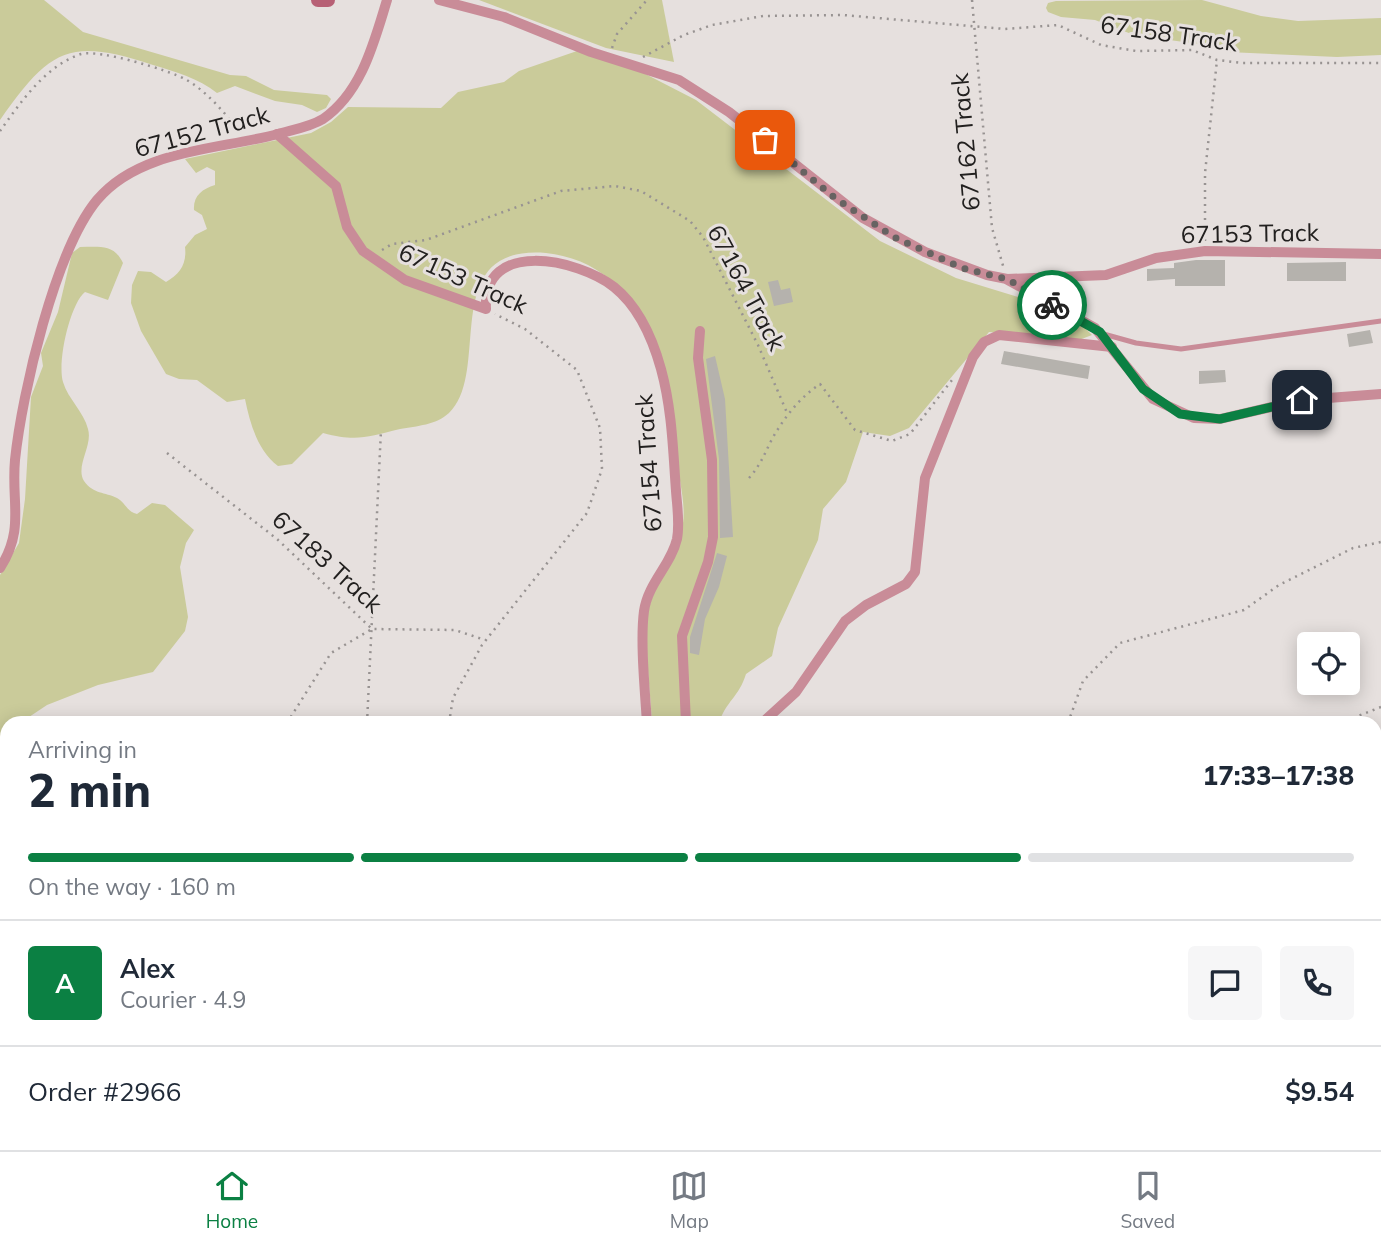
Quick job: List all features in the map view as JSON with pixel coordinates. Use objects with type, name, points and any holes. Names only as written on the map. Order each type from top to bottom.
[{"type":"street","points":[[318,0],[328,0]]},
{"type":"street","name":"67152 Track","points":[[0,568],[15,540],[15,467],[31,370],[62,272],[87,214],[110,187],[146,165],[309,125],[330,113],[365,67],[387,0]]},
{"type":"street","name":"67153 Track","points":[[439,0],[504,17],[590,52],[662,72],[695,88],[756,133],[835,198],[894,237],[962,268],[1007,279],[1106,275],[1156,258],[1205,251],[1381,254]]},
{"type":"street","name":"67153 Track","points":[[277,134],[336,186],[346,227],[370,257],[405,280],[485,309]]},
{"type":"street","name":"67154 Track","points":[[485,309],[487,286],[500,271],[521,262],[559,263],[580,269],[614,287],[629,302],[649,337],[667,391],[678,519],[674,547],[655,581],[644,611],[647,716]]},
{"type":"street","points":[[1007,279],[1100,332],[1132,377],[1153,399],[1194,418],[1220,419],[1313,398],[1381,394]]},
{"type":"street","points":[[685,716],[681,636],[708,562],[713,537],[712,460],[698,358],[700,331]]},
{"type":"street","points":[[770,716],[796,692],[845,621],[866,605],[899,589],[911,579],[918,563],[919,509],[925,478],[973,357],[984,342],[999,335],[1112,347]]},
{"type":"lane","points":[[1100,332],[1159,348],[1181,349],[1381,321]]},
{"type":"path","points":[[608,55],[617,34],[647,0]]},
{"type":"path","name":"67162 Track","points":[[972,0],[992,229],[1007,279]]},
{"type":"path","name":"67158 Track","points":[[630,62],[661,49],[684,35],[712,25],[763,16],[843,15],[1005,29],[1058,25],[1101,45],[1136,51],[1192,50],[1217,60],[1299,65],[1381,63]]},
{"type":"path","points":[[0,131],[30,91],[61,65],[83,53],[128,59],[186,79],[216,104],[249,141]]},
{"type":"path","points":[[1205,251],[1205,173],[1217,60]]},
{"type":"path","name":"67164 Track","points":[[370,257],[392,244],[426,240],[561,191],[615,186],[641,191],[690,221],[703,237],[758,345],[788,415]]},
{"type":"path","name":"67153 Track","points":[[450,716],[453,698],[486,640],[587,513],[602,469],[600,428],[577,369],[525,329],[485,309]]},
{"type":"path","points":[[749,478],[758,469],[788,415],[804,395],[820,384],[855,430],[892,441],[910,435],[955,376]]},
{"type":"path","points":[[367,716],[381,430]]},
{"type":"path","name":"67183 Track","points":[[167,453],[277,538],[372,629],[455,631],[486,640]]},
{"type":"path","points":[[1070,716],[1083,681],[1120,643],[1182,629],[1244,610],[1279,585],[1353,548],[1381,542]]},
{"type":"path","points":[[291,716],[331,653],[372,629]]},
{"type":"path","points":[[1358,716],[1381,707]]},
{"type":"green space","points":[[0,0],[44,0],[83,32],[230,75],[246,76],[274,90],[327,95],[331,99],[326,108],[317,112],[302,105],[275,101],[235,86],[217,93],[194,79],[124,56],[81,51],[64,55],[48,64],[17,96],[0,120]]},
{"type":"green space","points":[[479,0],[662,0],[674,62],[606,48]]},
{"type":"green space","points":[[1202,0],[1261,16],[1298,21],[1381,18],[1381,55],[1337,57],[1228,52],[1205,45],[1134,35],[1095,20],[1061,17],[1048,12],[1046,8],[1048,3],[1056,1]]},
{"type":"green space","points":[[577,51],[624,63],[696,100],[880,241],[956,278],[1038,303],[1081,324],[1092,335],[1079,340],[989,332],[909,428],[890,436],[863,432],[846,482],[823,509],[818,540],[778,628],[772,656],[746,674],[722,716],[652,716],[647,650],[648,612],[680,534],[684,515],[683,498],[664,365],[638,312],[627,297],[600,272],[584,263],[546,253],[512,256],[491,268],[479,289],[473,314],[467,369],[461,394],[449,413],[432,423],[370,436],[354,438],[323,433],[292,464],[278,466],[265,453],[256,436],[245,399],[227,402],[197,380],[179,379],[166,374],[141,331],[131,303],[132,285],[138,271],[151,272],[166,282],[182,268],[185,247],[195,235],[207,229],[202,215],[194,210],[194,205],[199,194],[215,185],[215,171],[207,167],[196,173],[185,159],[311,133],[331,122],[348,107],[441,108],[458,92],[504,82],[519,71]]},
{"type":"green space","points":[[80,247],[106,248],[115,252],[123,263],[108,300],[85,292],[74,308],[63,348],[63,382],[88,429],[82,475],[91,488],[117,498],[134,513],[137,514],[152,503],[165,505],[194,530],[186,543],[180,567],[188,617],[185,631],[153,672],[98,685],[47,705],[30,716],[0,716],[0,575],[19,543],[25,499],[31,397],[43,366],[41,353],[58,312],[72,253]]},
{"type":"building","points":[[1225,260],[1225,286],[1175,286],[1175,279],[1147,281],[1147,269],[1174,268],[1174,263]]},
{"type":"building","points":[[1346,262],[1346,281],[1287,281],[1287,263]]},
{"type":"building","points":[[778,280],[781,290],[790,288],[793,302],[774,306],[768,282]]},
{"type":"building","points":[[1370,330],[1373,343],[1349,347],[1347,334]]},
{"type":"building","points":[[1004,351],[1090,366],[1088,379],[1001,364]]},
{"type":"building","points":[[715,356],[725,399],[733,537],[720,538],[719,459],[706,359]]},
{"type":"building","points":[[1225,370],[1226,382],[1199,384],[1199,371]]},
{"type":"building","points":[[717,553],[727,556],[719,587],[705,619],[699,655],[690,653],[690,637]]},
{"type":"way so far","points":[[765,140],[835,198],[894,237],[962,268],[1007,279],[1052,305]]},
{"type":"route","points":[[1052,305],[1100,332],[1143,389],[1153,399],[1180,414],[1206,420],[1220,419],[1302,400]]}]
